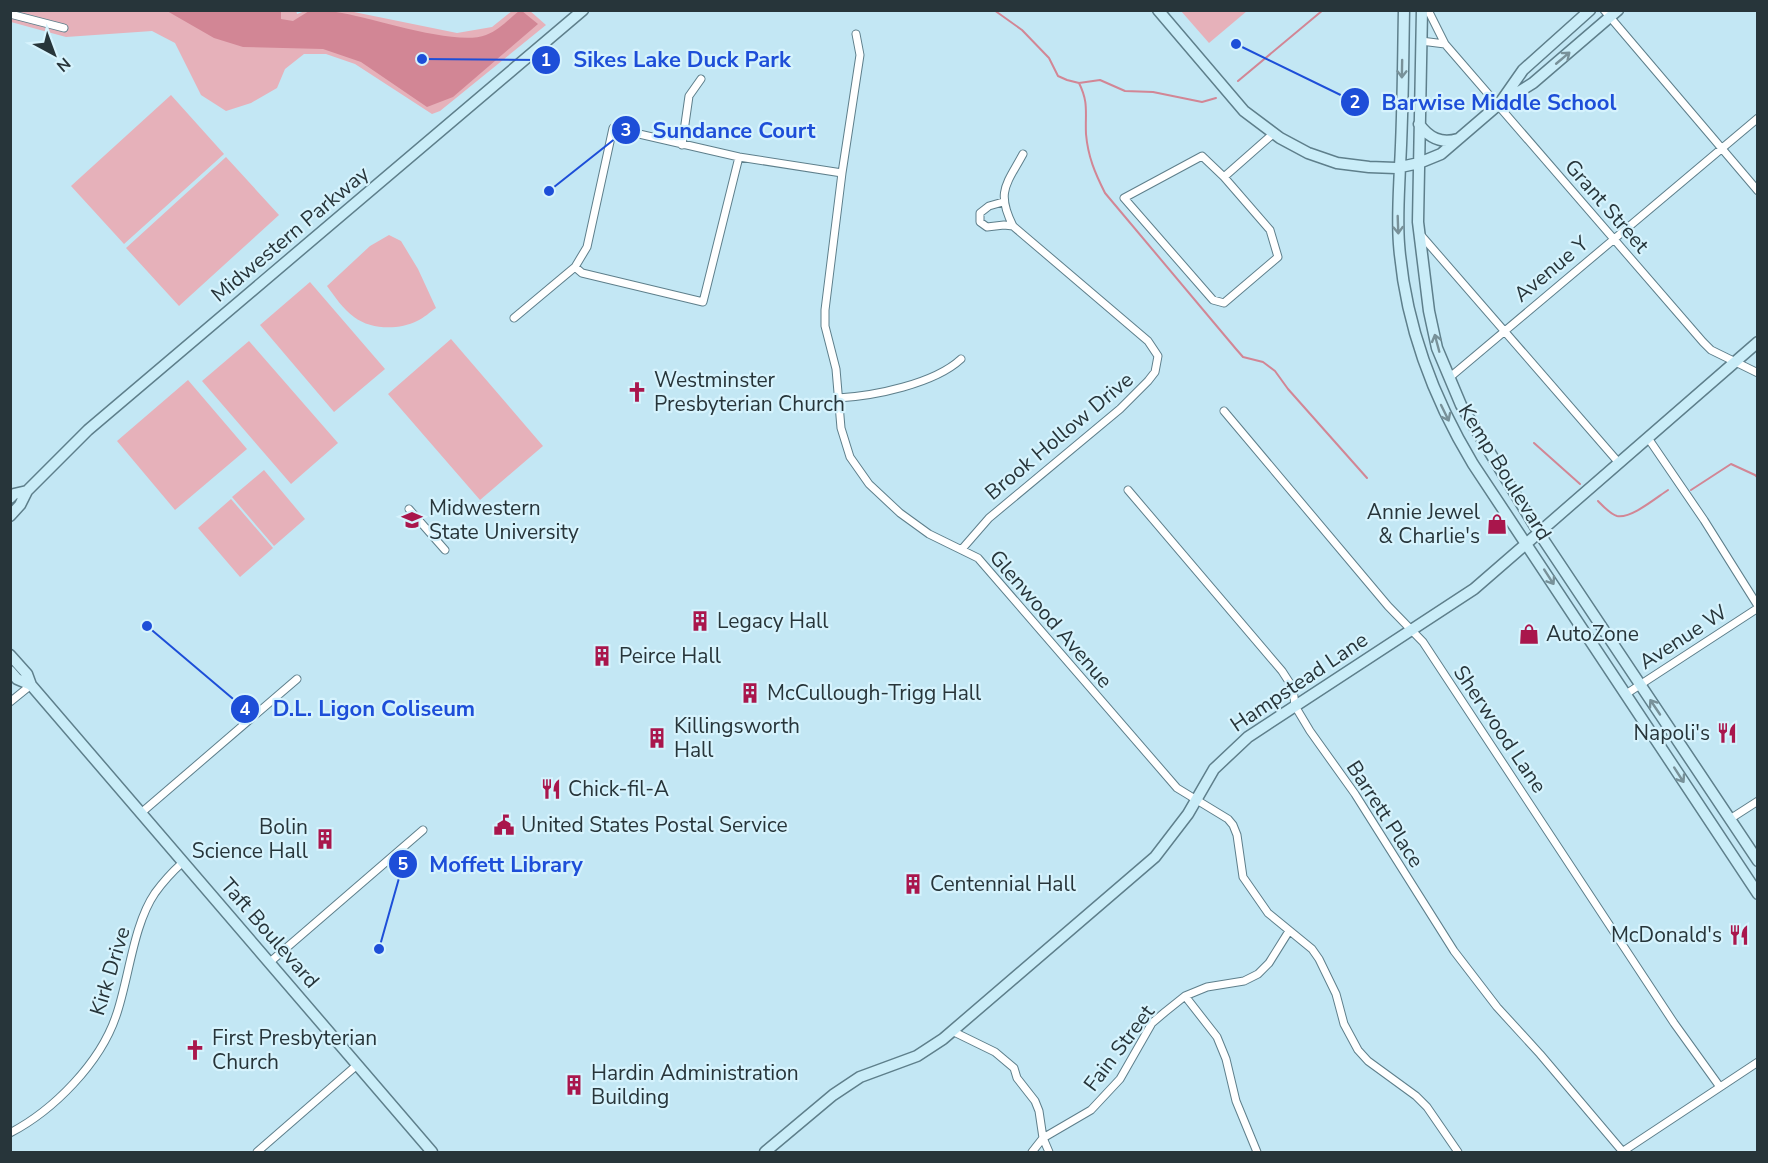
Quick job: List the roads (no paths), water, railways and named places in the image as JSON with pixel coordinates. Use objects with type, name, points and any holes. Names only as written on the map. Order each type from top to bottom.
[{"type":"main road","name":"Midwestern Parkway","points":[[10,516],[20,505],[27,491],[88,430],[583,10]]},
{"type":"main road","points":[[1158,10],[1244,111],[1274,133],[1308,153],[1337,163],[1369,167],[1400,166],[1441,154],[1498,105],[1533,83],[1611,13]]},
{"type":"main road","name":"Kemp Boulevard","points":[[1404,10],[1398,225],[1404,284],[1414,331],[1433,387],[1460,443],[1758,894]]},
{"type":"main road","name":"Kemp Boulevard","points":[[1422,10],[1419,233],[1429,311],[1437,348],[1461,405],[1539,533],[1758,861]]},
{"type":"main road","points":[[1498,105],[1523,70],[1590,10]]},
{"type":"main road","points":[[1403,41],[1421,41]]},
{"type":"main road","points":[[1419,124],[1433,138],[1442,141],[1461,138]]},
{"type":"main road","name":"Hampstead Lane","points":[[765,1152],[833,1095],[860,1077],[917,1056],[952,1031],[1145,866],[1161,850],[1197,799],[1214,769],[1256,731],[1474,589],[1758,342]]},
{"type":"main road","points":[[1433,387],[1449,378]]},
{"type":"main road","name":"Midwestern Parkway","points":[[10,498],[14,494],[27,491]]},
{"type":"main road","name":"Taft Boulevard","points":[[12,661],[27,674],[31,685],[432,1152]]},
{"type":"main road","points":[[1714,828],[1730,819]]},
{"type":"street","name":"Grant Street","points":[[1428,10],[1445,44],[1703,342],[1711,350],[1758,373]]},
{"type":"street","points":[[1611,13],[1758,191]]},
{"type":"street","points":[[10,14],[64,28]]},
{"type":"street","name":"Glenwood Avenue","points":[[856,34],[860,55],[825,310],[825,326],[836,369],[841,428],[850,457],[869,484],[900,513],[930,534],[978,558],[1176,788],[1228,819],[1233,825],[1241,857],[1243,878],[1263,907],[1312,949],[1319,959],[1336,993],[1344,1024],[1358,1050],[1368,1061],[1427,1107],[1458,1152]]},
{"type":"street","points":[[1421,41],[1445,44]]},
{"type":"street","points":[[682,145],[689,96],[701,79]]},
{"type":"street","name":"Avenue Y","points":[[1449,378],[1758,118]]},
{"type":"street","points":[[514,318],[575,267],[587,247],[613,128],[739,157],[842,173]]},
{"type":"street","points":[[1224,177],[1274,133]]},
{"type":"street","points":[[1013,226],[987,228],[980,222],[980,213],[988,206],[1003,202],[1004,189],[1023,154]]},
{"type":"street","points":[[1202,156],[1224,177],[1270,230],[1278,256],[1224,303],[1213,300],[1124,198],[1202,156]]},
{"type":"street","points":[[575,267],[582,273],[703,302],[739,157]]},
{"type":"street","name":"Brook Hollow Drive","points":[[962,549],[989,518],[1141,388],[1155,372],[1158,361],[1157,352],[1148,341],[1013,226],[1003,202]]},
{"type":"street","points":[[1419,233],[1619,463]]},
{"type":"street","points":[[838,398],[867,396],[887,391],[949,370],[961,359]]},
{"type":"street","name":"Sherwood Lane","points":[[1224,411],[1411,631],[1423,642],[1674,1023],[1720,1087]]},
{"type":"street","points":[[1648,438],[1704,520],[1758,607]]},
{"type":"street","name":"Barrett Place","points":[[1128,490],[1282,672],[1293,688],[1295,706],[1473,978],[1622,1152]]},
{"type":"street","points":[[409,509],[445,550]]},
{"type":"street","name":"Avenue W","points":[[1626,694],[1758,607]]},
{"type":"street","points":[[141,813],[297,679]]},
{"type":"street","points":[[10,702],[31,685]]},
{"type":"street","points":[[1730,819],[1758,801]]},
{"type":"street","points":[[270,962],[423,830]]},
{"type":"street","name":"Kirk Drive","points":[[10,1133],[27,1124],[56,1100],[81,1075],[98,1051],[116,1017],[144,914],[160,887],[182,863]]},
{"type":"street","name":"Fain Street","points":[[1032,1152],[1043,1138],[1091,1110],[1120,1079],[1152,1023],[1185,996],[1207,987],[1244,981],[1258,974],[1269,963],[1289,931]]},
{"type":"street","points":[[1185,996],[1217,1037],[1226,1059],[1236,1101],[1257,1152]]},
{"type":"street","points":[[952,1031],[995,1052],[1014,1068],[1017,1078],[1035,1101],[1043,1138],[1049,1152]]},
{"type":"street","points":[[1622,1152],[1758,1062]]},
{"type":"street","points":[[257,1152],[357,1065]]},
{"type":"waterway","points":[[636,10],[648,10]]},
{"type":"waterway","points":[[994,10],[1022,30],[1049,58],[1058,76],[1067,80],[1079,83],[1100,80],[1125,91],[1153,92],[1202,102],[1216,98]]},
{"type":"waterway","points":[[1238,81],[1323,10]]},
{"type":"waterway","points":[[1079,83],[1085,102],[1088,150],[1105,193],[1243,357],[1263,362],[1275,371],[1288,389],[1367,478]]},
{"type":"waterway","points":[[1534,443],[1580,484]]},
{"type":"waterway","points":[[1691,490],[1731,464],[1758,478]]},
{"type":"waterway","points":[[1598,501],[1612,514],[1623,516],[1636,511],[1668,490]]},
{"type":"place","name":"Barwise Middle School","points":[[1236,44]]},
{"type":"place","name":"Sikes Lake Duck Park","points":[[422,59]]},
{"type":"place","name":"Sundance Court","points":[[549,191]]},
{"type":"place","name":"Westminster Presbyterian Church","points":[[637,392]]},
{"type":"place","name":"Midwestern State University","points":[[412,520]]},
{"type":"place","name":"Annie Jewel & Charlie's","points":[[1497,524]]},
{"type":"place","name":"Legacy Hall","points":[[700,621]]},
{"type":"place","name":"D.L. Ligon Coliseum","points":[[147,626]]},
{"type":"place","name":"AutoZone","points":[[1529,634]]},
{"type":"place","name":"Peirce Hall","points":[[602,656]]},
{"type":"place","name":"McCullough-Trigg Hall","points":[[750,693]]},
{"type":"place","name":"Napoli's","points":[[1727,733]]},
{"type":"place","name":"Killingsworth Hall","points":[[657,738]]},
{"type":"place","name":"Chick-fil-A","points":[[551,789]]},
{"type":"place","name":"United States Postal Service","points":[[504,825]]},
{"type":"place","name":"Bolin Science Hall","points":[[325,839]]},
{"type":"place","name":"Centennial Hall","points":[[913,884]]},
{"type":"place","name":"McDonald's","points":[[1739,935]]},
{"type":"place","name":"Moffett Library","points":[[379,949]]},
{"type":"place","name":"First Presbyterian Church","points":[[195,1050]]},
{"type":"place","name":"Hardin Administration Building","points":[[574,1085]]}]
